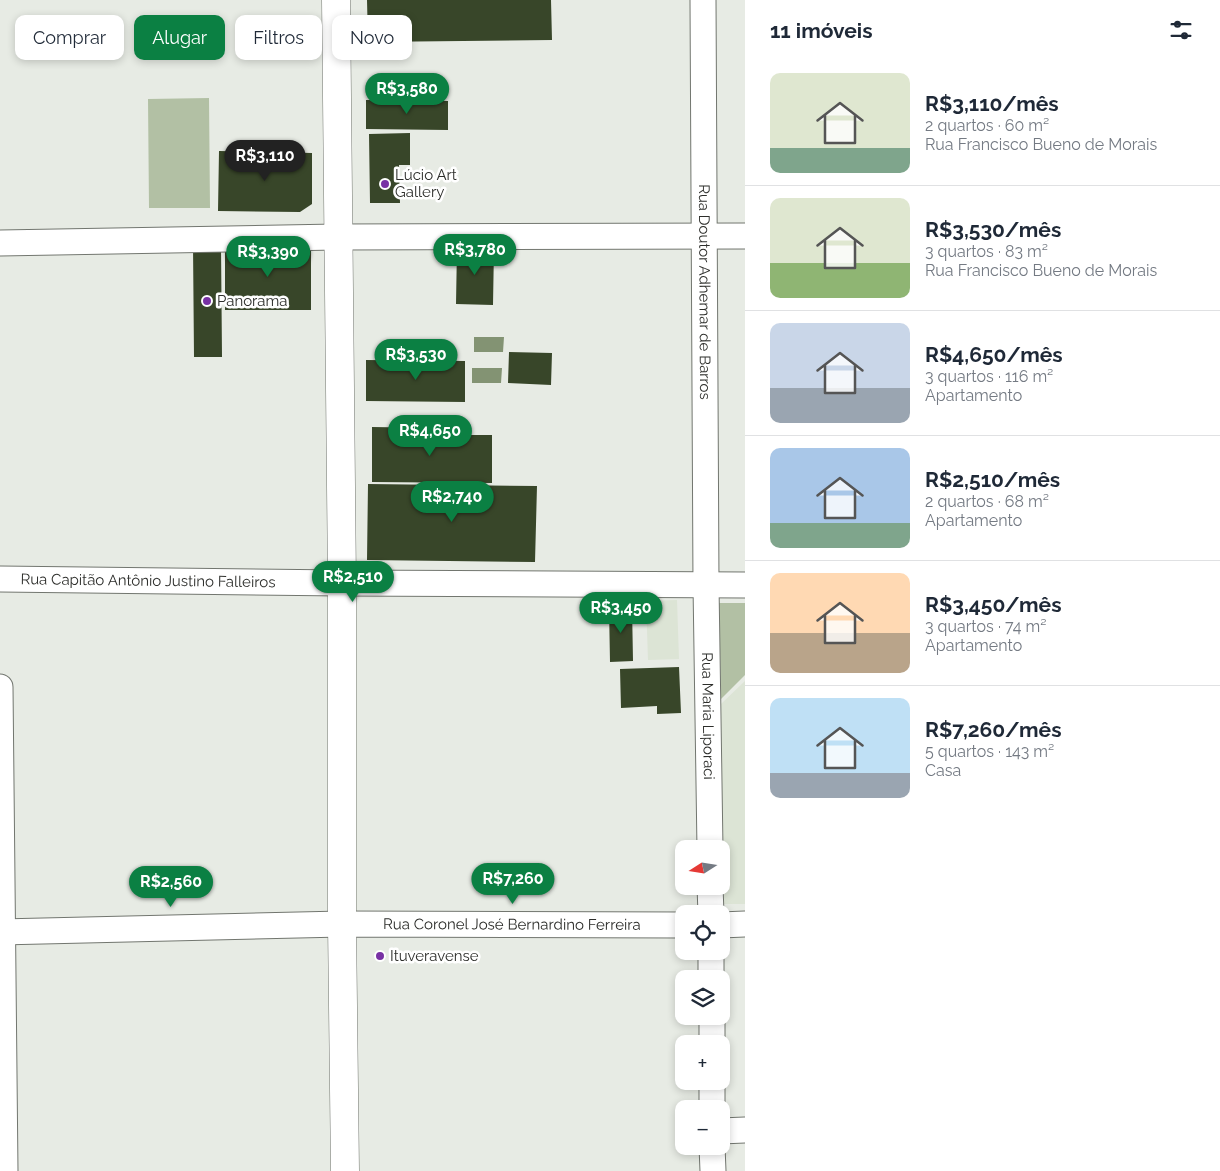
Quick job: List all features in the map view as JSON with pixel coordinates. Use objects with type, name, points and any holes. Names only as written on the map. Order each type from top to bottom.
[{"type":"main road","points":[[336,0],[345,237],[349,583],[350,924],[345,1171]]},
{"type":"main road","points":[[345,237],[350,0]]},
{"type":"main road","points":[[350,924],[360,1171]]},
{"type":"street","name":"Rua Doutor Adhemar de Barros","points":[[703,0],[706,585]]},
{"type":"street","points":[[0,243],[345,237],[745,236]]},
{"type":"street","name":"Rua Capitão Antônio Justino Falleiros","points":[[0,579],[745,585]]},
{"type":"street","name":"Rua Maria Liporaci","points":[[706,585],[710,840]]},
{"type":"street","points":[[0,687],[1,932],[5,1171]]},
{"type":"street","name":"Rua Coronel José Bernardino Ferreira","points":[[1,932],[350,924],[675,925]]},
{"type":"street","points":[[730,925],[745,924]]},
{"type":"street","points":[[730,1130],[745,1130]]},
{"type":"street","points":[[712,1155],[713,1171]]},
{"type":"shaded area","points":[[209,98],[210,208],[149,208],[148,99]]},
{"type":"shaded area","points":[[474,337],[504,337],[503,352],[474,352]]},
{"type":"shaded area","points":[[472,368],[502,368],[501,383],[472,383]]},
{"type":"shaded area","points":[[677,600],[679,659],[648,660],[646,601]]},
{"type":"shaded area","points":[[719,603],[745,603],[745,675],[721,699]]},
{"type":"shaded area","points":[[745,681],[745,904],[722,904],[722,895],[730,895],[730,840],[722,840],[721,704]]},
{"type":"building","points":[[367,0],[551,0],[552,40],[412,42],[412,15],[367,15]]},
{"type":"building","points":[[366,100],[448,101],[448,130],[366,129]]},
{"type":"building","name":"Lúcio Art Gallery","points":[[410,133],[410,165],[399,165],[400,203],[370,203],[369,134]]},
{"type":"building","points":[[219,151],[312,153],[312,204],[300,212],[218,211]]},
{"type":"building","name":"Panorama","points":[[193,245],[221,245],[222,357],[194,357]]},
{"type":"building","points":[[225,247],[311,247],[311,310],[225,310]]},
{"type":"building","points":[[457,247],[494,248],[493,305],[456,304]]},
{"type":"building","points":[[509,352],[552,353],[551,385],[508,383]]},
{"type":"building","points":[[366,360],[465,361],[465,402],[366,401]]},
{"type":"building","points":[[372,427],[439,428],[439,435],[492,435],[492,483],[372,482]]},
{"type":"building","points":[[368,484],[537,486],[535,562],[367,560]]},
{"type":"building","points":[[632,606],[633,661],[610,662],[609,607]]},
{"type":"building","points":[[679,667],[681,713],[657,714],[657,706],[621,708],[620,669]]},
{"type":"place","name":"Lúcio Art Gallery","points":[[385,184]]},
{"type":"place","name":"Panorama","points":[[207,301]]},
{"type":"place","name":"Ituveravense","points":[[380,956]]}]
